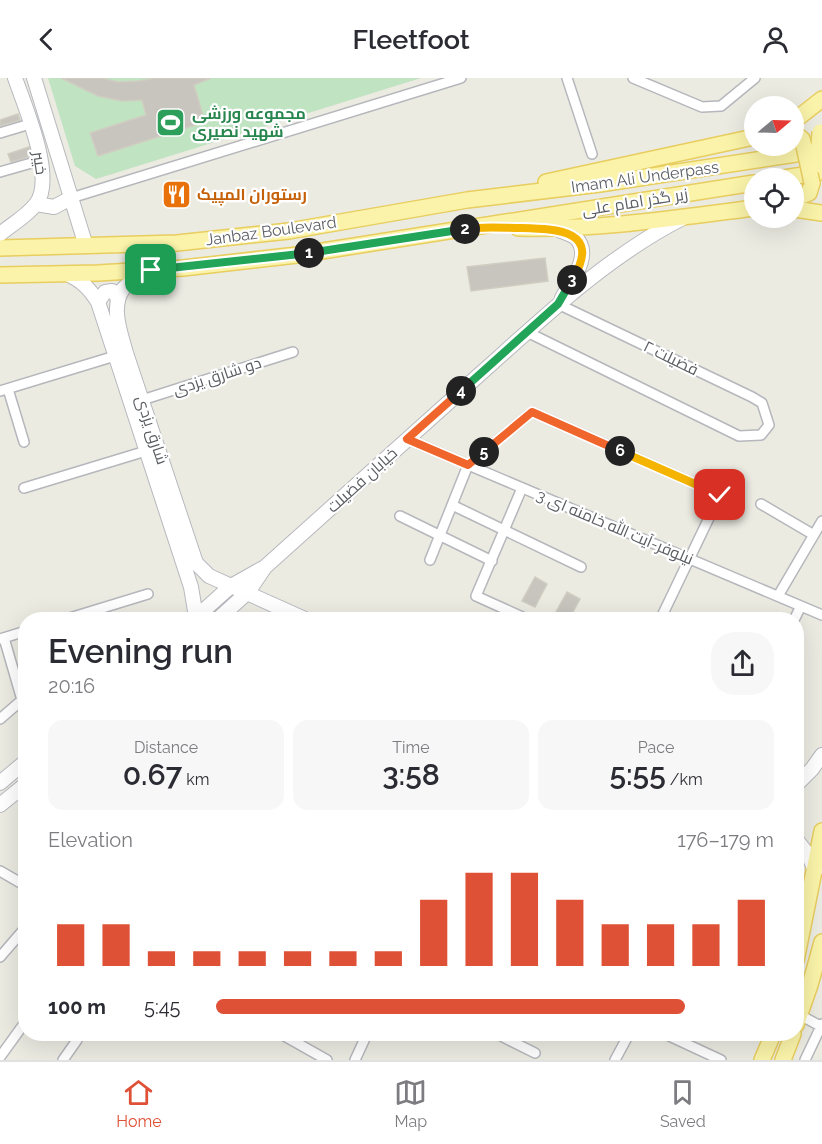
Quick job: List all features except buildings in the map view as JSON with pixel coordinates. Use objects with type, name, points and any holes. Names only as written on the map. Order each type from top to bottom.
[{"type":"main road","points":[[804,113],[822,99]]},
{"type":"main road","points":[[821,127],[819,152],[822,166]]},
{"type":"main road","points":[[467,200],[744,140]]},
{"type":"main road","points":[[804,146],[817,178],[809,193],[804,195]]},
{"type":"main road","name":"Imam Ali Underpass","points":[[467,200],[600,184],[822,150]]},
{"type":"main road","name":"زیر گذر امام علی","points":[[479,227],[744,185]]},
{"type":"main road","name":"Janbaz Boulevard","points":[[0,248],[177,243],[289,231],[467,200]]},
{"type":"main road","points":[[479,227],[557,229],[744,209]]},
{"type":"main road","points":[[804,210],[822,213]]},
{"type":"main road","name":"Janbaz Boulevard","points":[[0,275],[151,270],[297,255],[479,227]]},
{"type":"main road","points":[[804,923],[822,831]]},
{"type":"main road","points":[[804,1000],[822,942]]},
{"type":"main road","points":[[762,1060],[770,1041]]},
{"type":"main road","points":[[783,1060],[790,1041]]},
{"type":"street","name":"خیبر","points":[[15,78],[42,160],[42,188],[36,204]]},
{"type":"street","name":"خیبر","points":[[34,78],[86,246]]},
{"type":"street","points":[[0,234],[36,204],[54,207],[62,205],[71,198],[461,78]]},
{"type":"street","points":[[567,78],[592,154]]},
{"type":"street","points":[[633,78],[702,107],[721,106],[754,78]]},
{"type":"street","points":[[0,133],[30,124]]},
{"type":"street","points":[[0,172],[42,160]]},
{"type":"street","name":"خیابان فضیلت","points":[[265,567],[558,304],[652,234],[686,217]]},
{"type":"street","points":[[557,229],[574,236],[582,252],[580,267],[558,304]]},
{"type":"street","points":[[118,301],[124,287],[151,270]]},
{"type":"street","points":[[67,274],[80,280],[90,289],[98,302],[115,356],[152,449],[188,579],[193,612]]},
{"type":"street","points":[[98,302],[105,292],[112,291],[116,293],[118,301]]},
{"type":"street","name":"شارق یزدی","points":[[118,301],[118,323],[142,400],[152,449],[196,563],[206,573]]},
{"type":"street","name":"فضیلت ۲","points":[[527,332],[739,436],[761,435],[769,425],[762,403],[752,397],[558,304]]},
{"type":"street","name":"دو شارق یزدی","points":[[142,400],[293,352]]},
{"type":"street","points":[[24,442],[4,390],[115,356]]},
{"type":"street","points":[[430,560],[468,465],[532,412],[720,495],[664,612]]},
{"type":"street","name":"نیلوفر-آیت الله خامنه ای 3","points":[[407,439],[822,615]]},
{"type":"street","points":[[24,488],[152,449]]},
{"type":"street","points":[[511,612],[476,596],[522,488]]},
{"type":"street","points":[[761,504],[814,535]]},
{"type":"street","points":[[452,505],[581,567]]},
{"type":"street","points":[[400,516],[492,561]]},
{"type":"street","points":[[778,596],[822,521]]},
{"type":"street","points":[[201,612],[231,586],[265,567]]},
{"type":"street","points":[[227,612],[248,592],[265,567]]},
{"type":"street","points":[[188,579],[195,585],[200,585],[204,582],[206,573],[291,612]]},
{"type":"street","points":[[89,612],[148,594]]},
{"type":"street","points":[[798,612],[801,606]]},
{"type":"street","points":[[18,633],[2,638],[18,688]]},
{"type":"street","points":[[0,719],[18,703]]},
{"type":"street","points":[[804,778],[822,754]]},
{"type":"street","points":[[0,783],[18,768]]},
{"type":"street","points":[[0,805],[18,790]]},
{"type":"street","points":[[804,849],[815,871]]},
{"type":"street","points":[[0,871],[18,881]]},
{"type":"street","points":[[0,957],[18,936]]},
{"type":"street","points":[[804,1022],[822,1026],[805,1060]]},
{"type":"street","points":[[0,1058],[18,1032]]},
{"type":"street","points":[[63,1060],[76,1041]]},
{"type":"street","points":[[293,1041],[327,1060]]},
{"type":"street","points":[[355,1060],[364,1041]]},
{"type":"street","points":[[518,1041],[535,1053]]},
{"type":"street","points":[[615,1060],[625,1041]]},
{"type":"street","points":[[680,1041],[721,1060]]},
{"type":"green space","name":"مجموعه ورزشی شهید نصیری","points":[[48,78],[421,78],[96,179],[75,166]]},
{"type":"place","name":"مجموعه ورزشی شهید نصیری","points":[[171,122]]},
{"type":"place","name":"رستوران المپیک","points":[[176,194]]},
{"type":"route","points":[[151,270],[297,255],[479,227],[557,229],[574,236],[582,252],[580,267],[558,304],[407,439],[468,465],[532,412],[720,495]]}]
